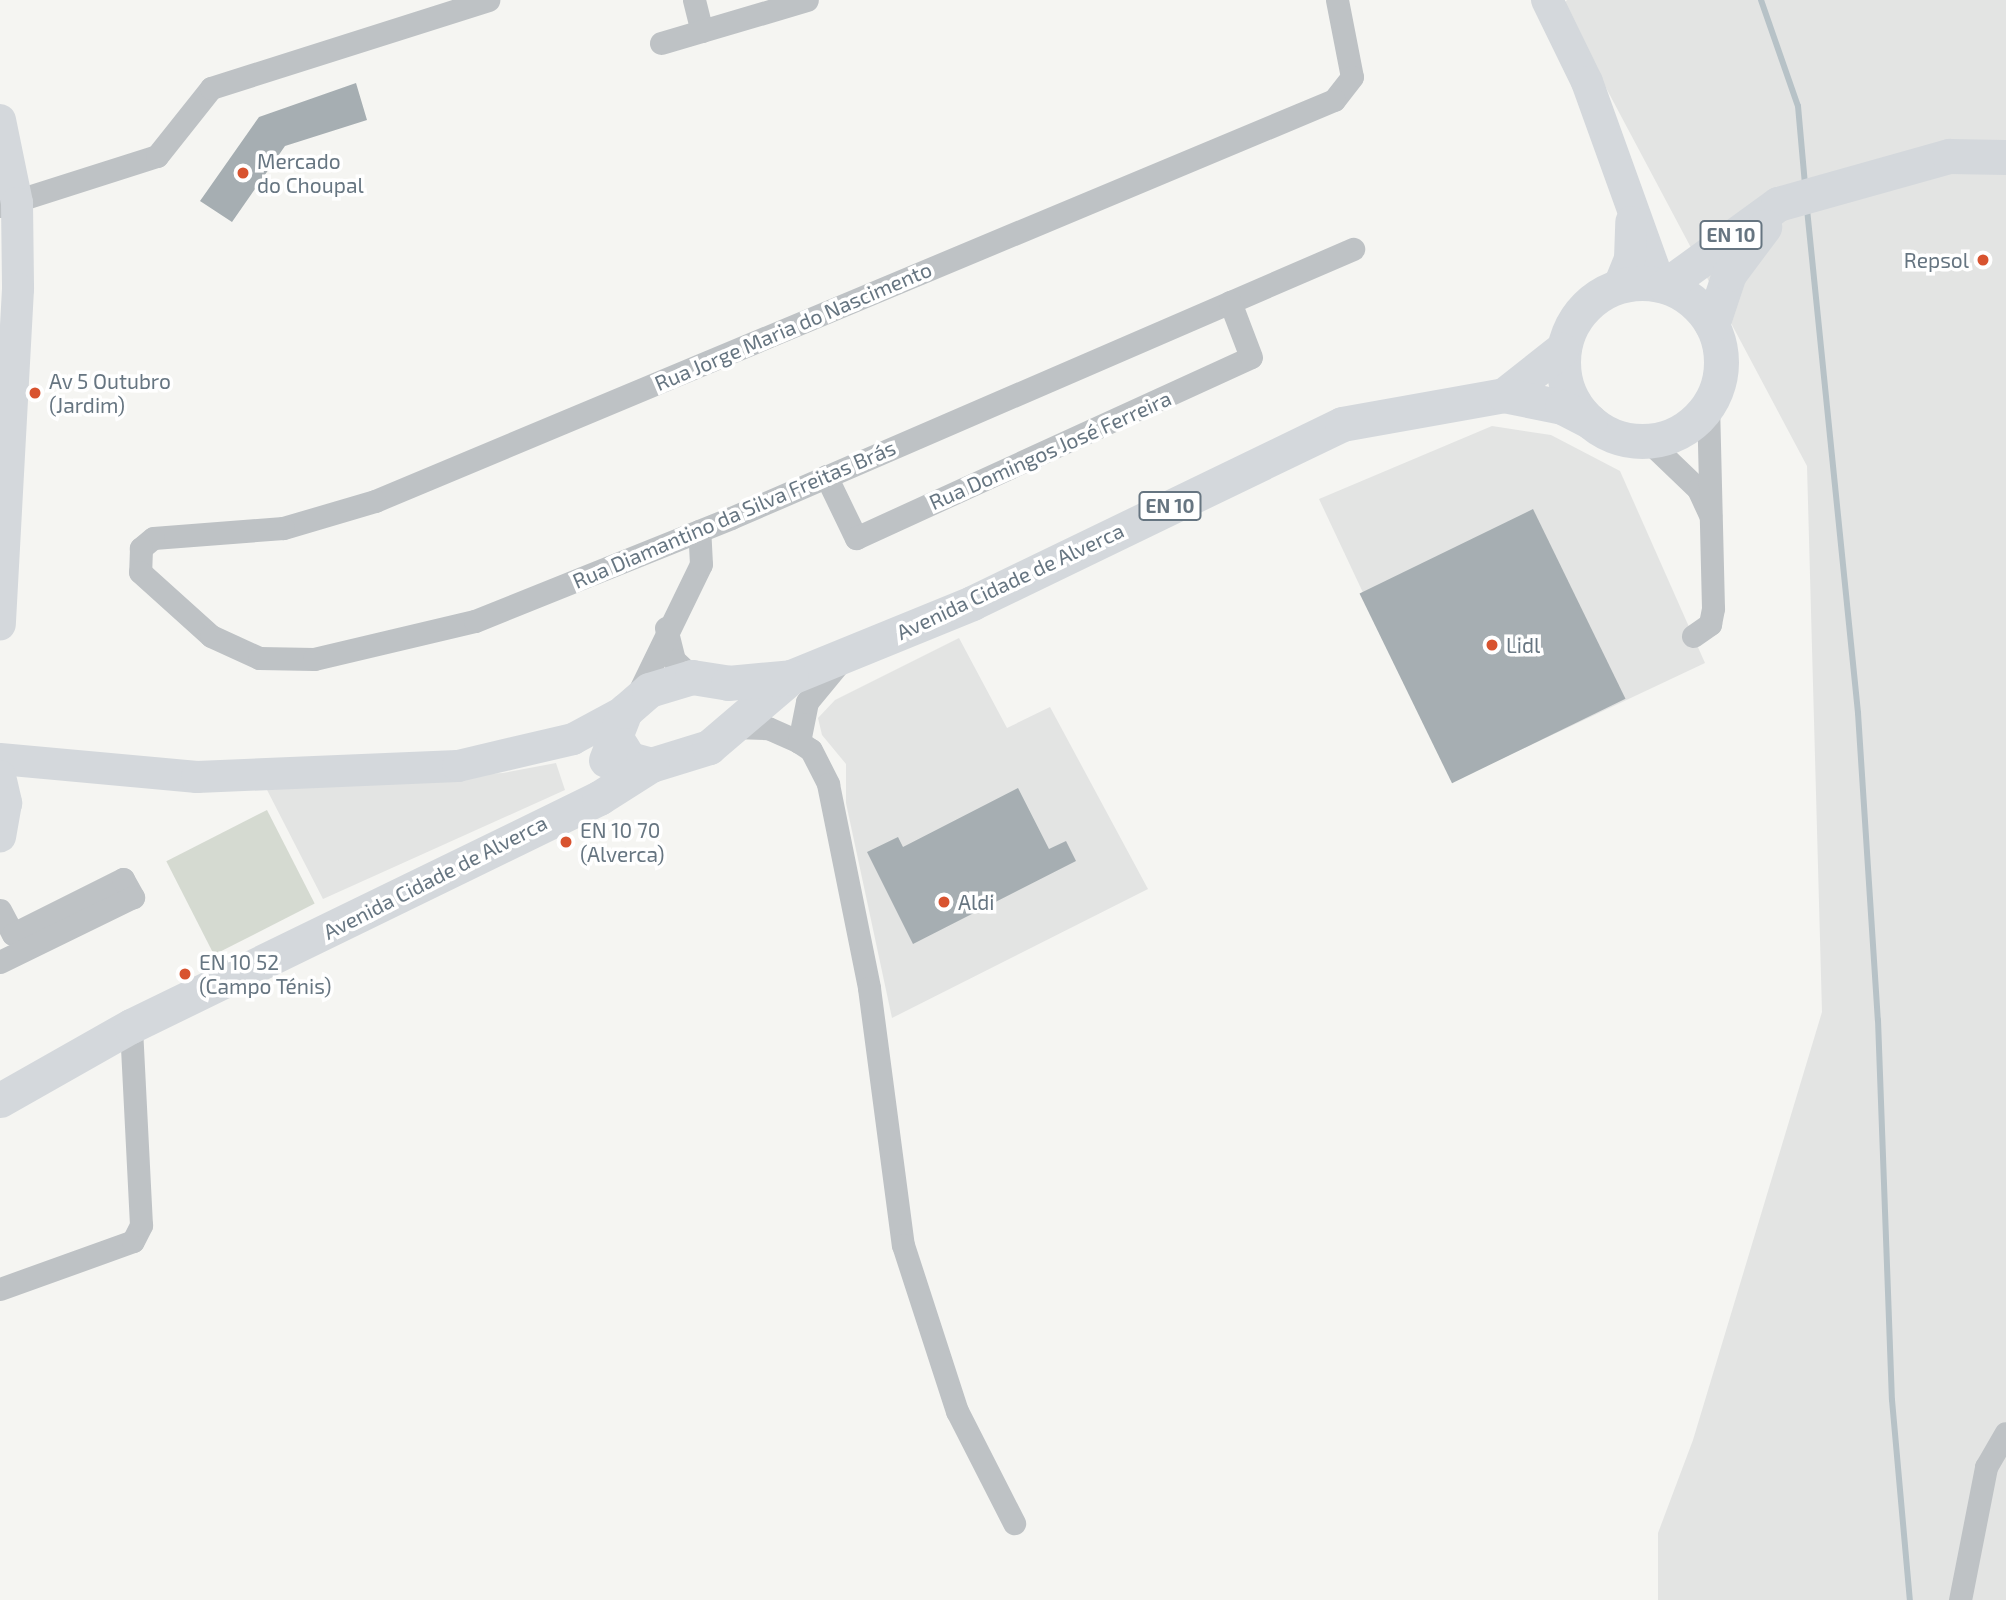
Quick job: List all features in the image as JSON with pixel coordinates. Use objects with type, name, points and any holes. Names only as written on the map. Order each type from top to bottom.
[{"type":"main road","points":[[1547,0],[1583,72],[1662,285]]},
{"type":"main road","points":[[0,120],[8,204],[1,607]]},
{"type":"main road","name":"EN 10","points":[[1662,285],[1756,217],[1814,192],[1949,156],[2006,157]]},
{"type":"main road","points":[[1627,192],[1632,246],[1619,286],[1662,285],[1700,308],[1712,324],[1721,366],[1708,406],[1682,430],[1648,441]]},
{"type":"main road","name":"EN 10","points":[[1712,324],[1738,257],[1814,192]]},
{"type":"main road","name":"EN 10","points":[[1561,350],[1579,314],[1619,286]]},
{"type":"main road","points":[[1561,350],[1566,383],[1590,421]]},
{"type":"main road","name":"Avenida Cidade de Alverca","points":[[1504,395],[1561,350]]},
{"type":"main road","name":"Avenida Cidade de Alverca","points":[[572,808],[602,769],[625,717],[663,684],[692,677],[727,683],[791,677],[972,603],[1321,430],[1378,414],[1504,395],[1562,407],[1590,421]]},
{"type":"main road","name":"EN 10","points":[[1590,421],[1607,432],[1648,441]]},
{"type":"main road","name":"Avenida Cidade de Alverca","points":[[2,1096],[131,1026],[572,808],[651,765],[709,747],[791,677]]},
{"type":"main road","points":[[727,683],[737,691],[738,722]]},
{"type":"main road","points":[[0,759],[197,777],[458,766],[573,739],[625,717],[629,759],[651,765]]},
{"type":"main road","points":[[0,776],[6,803],[0,836]]},
{"type":"street","points":[[8,204],[157,156],[211,88],[488,0]]},
{"type":"street","points":[[694,0],[702,31]]},
{"type":"street","points":[[661,43],[807,0]]},
{"type":"street","name":"Rua Jorge Maria do Nascimento","points":[[141,548],[162,536],[283,528],[375,501],[1334,100],[1352,77],[1337,0]]},
{"type":"street","name":"Rua Diamantino da Silva Freitas Brás","points":[[141,548],[138,561],[146,582],[211,636],[259,658],[314,659],[475,621],[699,531],[1353,249]]},
{"type":"street","name":"Rua Domingos José Ferreira","points":[[826,476],[856,538],[1251,357],[1230,302]]},
{"type":"street","points":[[1693,636],[1710,624],[1713,608],[1708,406]]},
{"type":"street","points":[[1648,441],[1698,489],[1712,519]]},
{"type":"street","points":[[625,717],[666,628],[701,564],[699,531]]},
{"type":"street","points":[[666,628],[674,660],[692,677]]},
{"type":"street","points":[[799,742],[812,693],[846,654]]},
{"type":"street","points":[[738,722],[768,728],[799,742],[820,764],[839,820],[869,988],[903,1245],[957,1411],[1014,1523]]},
{"type":"street","points":[[0,910],[13,934],[123,879],[133,897],[0,962]]},
{"type":"street","points":[[0,1289],[133,1241],[141,1225],[131,1026]]},
{"type":"street","points":[[1960,1600],[1986,1467],[2006,1433]]},
{"type":"shaded area","points":[[1567,0],[2006,0],[2006,1600],[1658,1600],[1658,1533],[1693,1440],[1822,1012],[1807,466],[1562,5]]},
{"type":"shaded area","points":[[1492,426],[1551,435],[1620,471],[1705,663],[1452,782],[1319,499]]},
{"type":"shaded area","points":[[959,638],[1007,728],[1050,707],[1148,889],[892,1018],[846,803],[846,764],[822,735],[818,718],[835,700]]},
{"type":"shaded area","points":[[556,763],[565,790],[323,899],[265,786],[503,773]]},
{"type":"shaded area","points":[[267,810],[315,904],[214,955],[166,861]]},
{"type":"building","name":"Mercado do Choupal","points":[[356,83],[367,120],[285,146],[232,222],[200,201],[259,117]]},
{"type":"building","name":"Lidl","points":[[1533,509],[1625,699],[1452,783],[1360,594]]},
{"type":"building","name":"Aldi","points":[[1018,788],[1049,849],[1066,841],[1076,861],[913,944],[867,852],[898,837],[903,847]]},
{"type":"waterway","points":[[1761,0],[1798,106],[1805,184]]},
{"type":"waterway","points":[[1807,209],[1858,713],[1878,1020],[1892,1400],[1910,1600]]},
{"type":"place","name":"Mercado do Choupal","points":[[243,173]]},
{"type":"place","name":"Repsol","points":[[1983,260]]},
{"type":"place","name":"Av 5 Outubro (Jardim)","points":[[35,393]]},
{"type":"place","name":"Lidl","points":[[1492,645]]},
{"type":"place","name":"EN 10 70 (Alverca)","points":[[566,842]]},
{"type":"place","name":"Aldi","points":[[944,902]]},
{"type":"place","name":"EN 10 52 (Campo Ténis)","points":[[185,974]]}]
